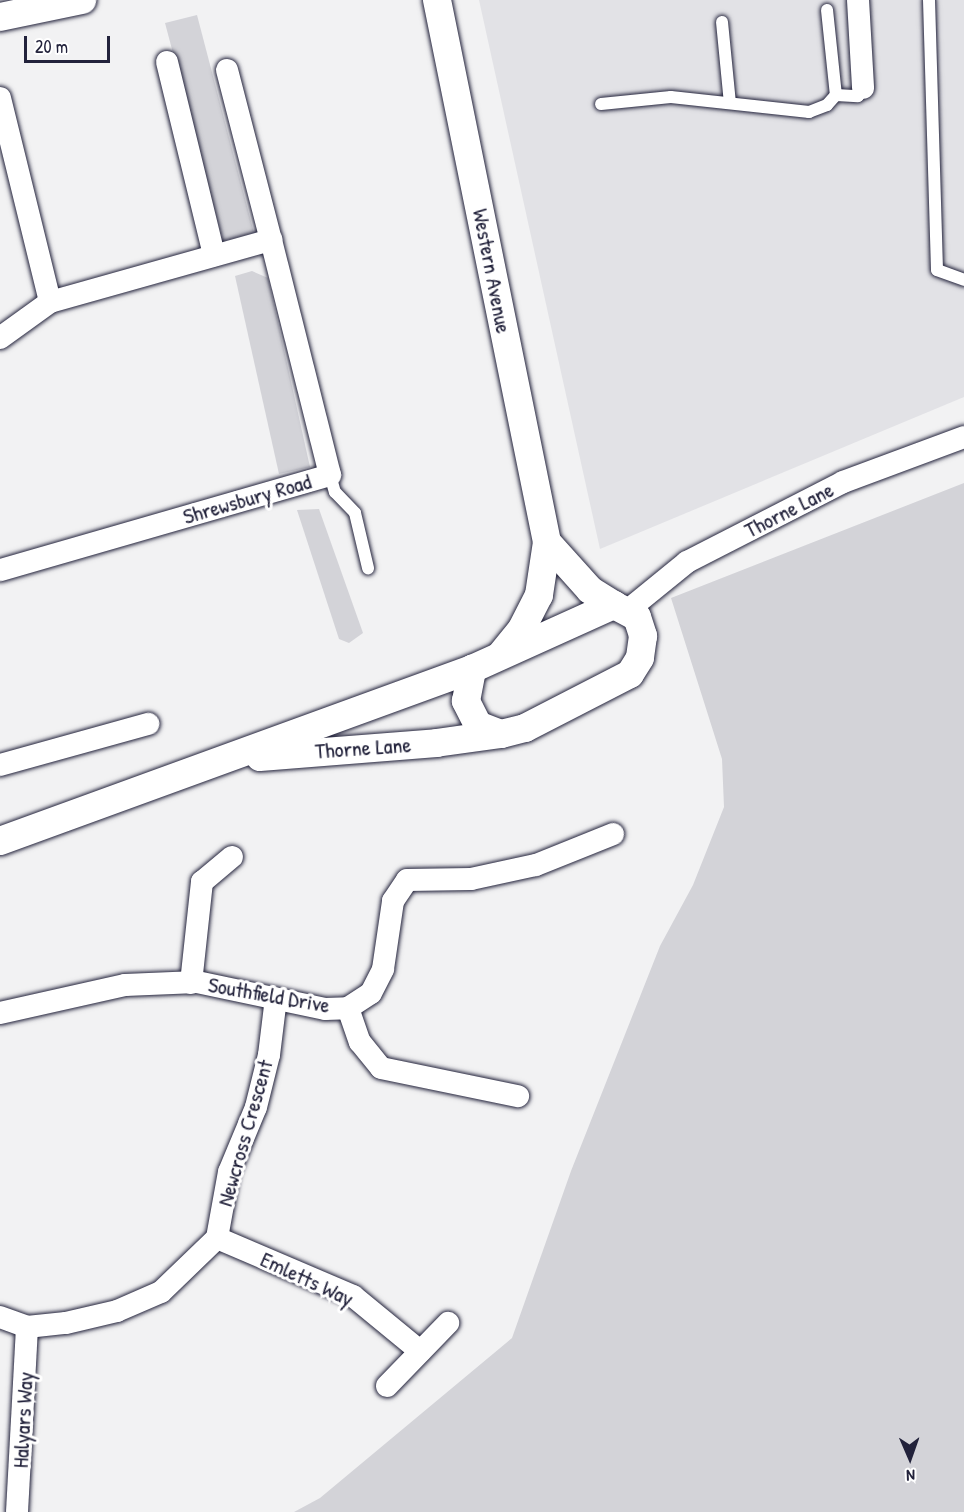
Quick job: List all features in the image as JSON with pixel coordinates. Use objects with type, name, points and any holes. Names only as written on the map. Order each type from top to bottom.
[{"type":"street","points":[[0,17],[82,0]]},
{"type":"street","name":"Western Avenue","points":[[437,0],[547,542],[538,595],[521,630],[501,655]]},
{"type":"street","points":[[858,0],[863,88]]},
{"type":"street","points":[[167,62],[214,255]]},
{"type":"street","name":"Shrewsbury Road","points":[[0,570],[330,475],[227,70]]},
{"type":"street","points":[[0,98],[10,182],[50,302]]},
{"type":"street","points":[[0,338],[50,302],[271,240]]},
{"type":"street","name":"Thorne Lane","points":[[0,841],[472,669],[621,607],[687,562],[843,482],[964,437]]},
{"type":"street","points":[[547,542],[590,590],[621,607]]},
{"type":"street","name":"Thorne Lane","points":[[225,759],[436,743],[501,734],[525,728],[630,674],[640,658],[643,636],[636,618],[621,607]]},
{"type":"street","points":[[472,669],[466,701],[470,714],[478,725],[501,734]]},
{"type":"street","points":[[0,765],[148,724]]},
{"type":"street","name":"Southfield Drive","points":[[0,1013],[125,985],[191,982],[325,1009],[348,1008],[371,993],[383,969],[393,901],[407,880],[471,879],[536,865],[613,834]]},
{"type":"street","name":"Southfield Drive","points":[[191,982],[202,882],[232,857]]},
{"type":"street","name":"Newcross Crescent","points":[[0,1317],[27,1327],[66,1323],[117,1311],[161,1292],[217,1238],[229,1172],[256,1107],[269,1055],[276,998]]},
{"type":"street","name":"Southfield Drive","points":[[348,1008],[360,1042],[381,1068],[518,1096]]},
{"type":"street","name":"Emletts Way","points":[[217,1238],[353,1296],[420,1351]]},
{"type":"street","points":[[387,1386],[448,1323]]},
{"type":"street","name":"Halyars Way","points":[[17,1512],[27,1327]]},
{"type":"lane","points":[[929,0],[937,270],[964,280]]},
{"type":"lane","points":[[601,104],[671,97],[809,112],[827,105],[836,95],[827,10]]},
{"type":"lane","points":[[722,22],[730,103]]},
{"type":"lane","points":[[836,95],[858,96],[863,88]]},
{"type":"lane","points":[[330,475],[335,492],[355,513],[368,568]]},
{"type":"shaded area","points":[[479,0],[964,0],[964,397],[600,549]]},
{"type":"shaded area","points":[[197,15],[254,233],[223,241],[165,23]]},
{"type":"shaded area","points":[[252,271],[268,278],[310,467],[279,474],[235,276]]},
{"type":"shaded area","points":[[964,483],[964,1512],[294,1512],[320,1498],[512,1338],[571,1171],[660,946],[693,885],[724,807],[722,759],[671,598]]},
{"type":"shaded area","points":[[319,509],[363,633],[349,643],[339,639],[297,510]]}]
